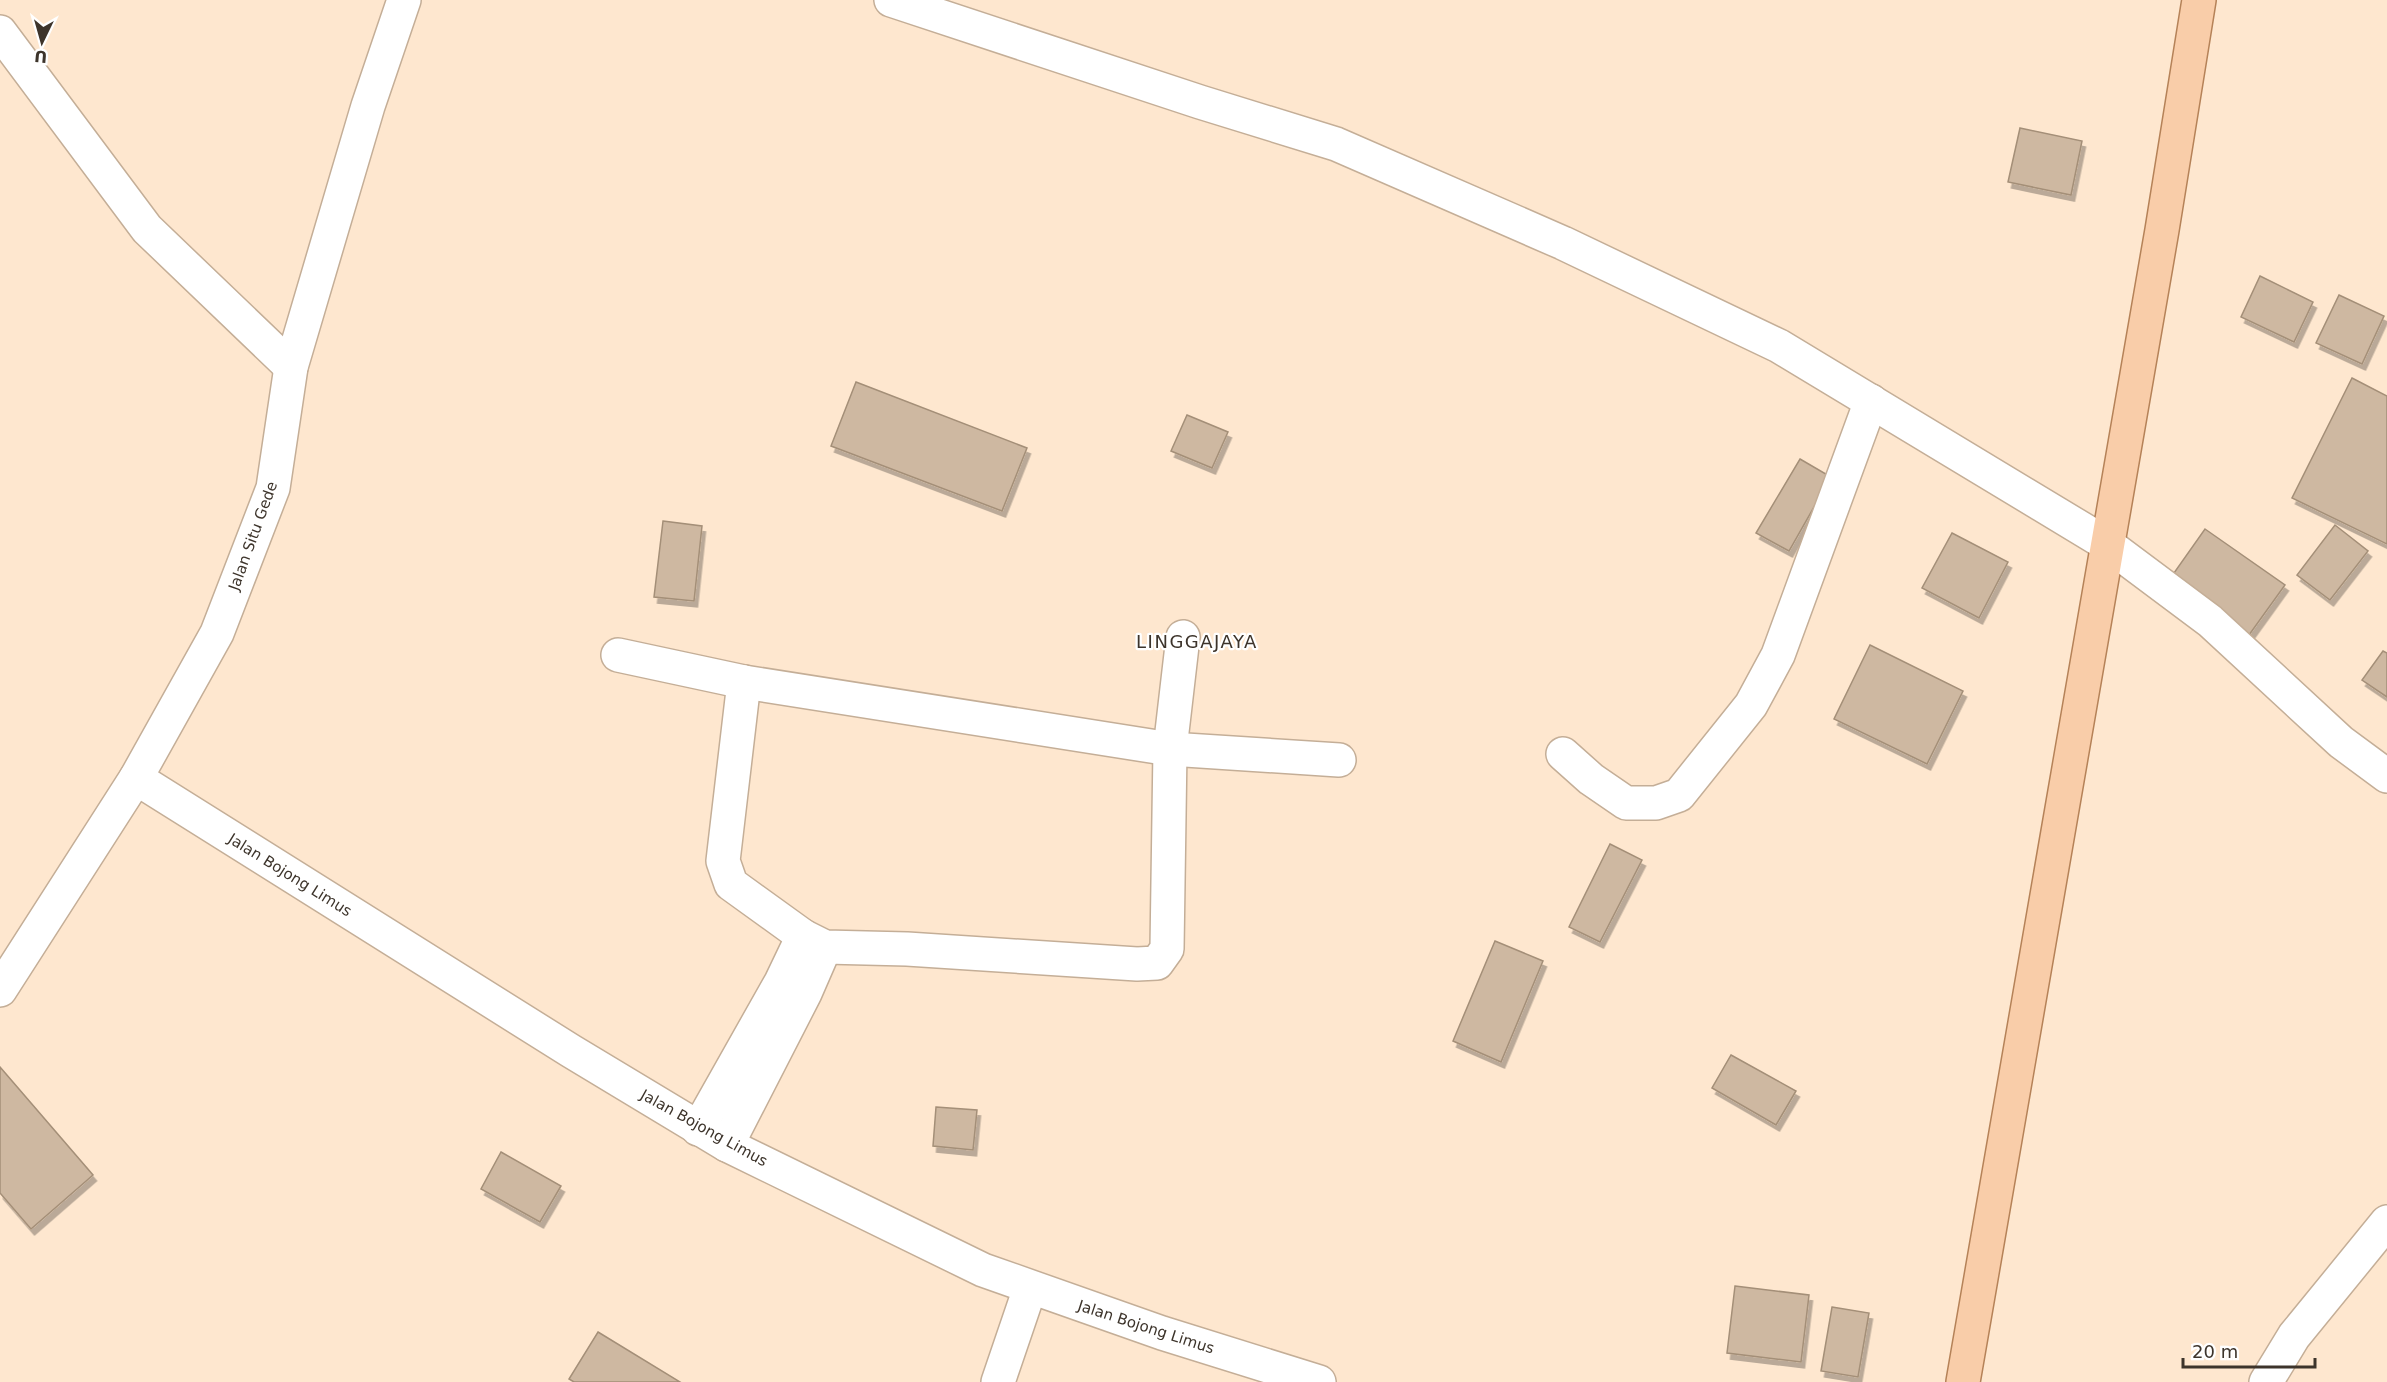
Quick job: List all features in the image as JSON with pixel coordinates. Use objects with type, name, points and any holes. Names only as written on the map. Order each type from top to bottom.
[{"type":"main road","points":[[1963,1382],[2163,231],[2199,0]]},
{"type":"street","name":"Jalan Situ Gede","points":[[0,990],[136,778],[217,633],[273,488],[291,367],[368,106],[404,0]]},
{"type":"street","points":[[891,0],[1200,102],[1336,144],[1563,243],[1779,346],[2107,544],[2210,621],[2341,742],[2387,776]]},
{"type":"street","points":[[0,32],[147,229],[291,367]]},
{"type":"street","points":[[1563,754],[1590,779],[1626,803],[1656,803],[1679,795],[1751,705],[1778,655],[1871,401]]},
{"type":"street","points":[[744,682],[723,861],[731,884],[814,942],[1137,964],[1157,963],[1167,949],[1170,748],[1183,637]]},
{"type":"street","points":[[618,655],[744,682],[1170,748],[1339,760]]},
{"type":"street","name":"Jalan Bojong Limus","points":[[136,778],[698,1129],[728,1145],[982,1270],[1030,1288],[1319,1382]]},
{"type":"street","points":[[698,1129],[781,982],[814,942]]},
{"type":"street","points":[[728,1145],[805,993],[814,942]]},
{"type":"street","points":[[2266,1382],[2294,1336],[2387,1222]]},
{"type":"street","points":[[998,1382],[1030,1288]]},
{"type":"building","points":[[2020,128],[2082,141],[2071,195],[2008,182]]},
{"type":"building","points":[[2260,276],[2313,302],[2294,342],[2241,317]]},
{"type":"building","points":[[2339,295],[2384,316],[2362,364],[2316,343]]},
{"type":"building","points":[[2352,378],[2387,396],[2387,544],[2292,498]]},
{"type":"building","points":[[856,382],[1027,448],[1002,511],[831,446]]},
{"type":"building","points":[[1187,415],[1228,432],[1212,468],[1171,451]]},
{"type":"building","points":[[1800,459],[1831,477],[1789,551],[1756,533]]},
{"type":"building","points":[[663,521],[702,526],[694,601],[654,597]]},
{"type":"building","points":[[2335,525],[2368,551],[2330,600],[2297,575]]},
{"type":"building","points":[[2205,529],[2285,585],[2249,635],[2169,580]]},
{"type":"building","points":[[1952,533],[2008,562],[1979,618],[1922,588]]},
{"type":"building","points":[[1870,645],[1963,691],[1927,764],[1834,719]]},
{"type":"building","points":[[2383,651],[2387,653],[2387,697],[2362,680]]},
{"type":"building","points":[[1610,844],[1642,860],[1600,942],[1569,927]]},
{"type":"building","points":[[1495,941],[1543,961],[1501,1062],[1453,1041]]},
{"type":"building","points":[[1731,1055],[1796,1091],[1776,1125],[1712,1088]]},
{"type":"building","points":[[0,1067],[93,1175],[31,1229],[0,1193]]},
{"type":"building","points":[[936,1107],[977,1110],[973,1150],[933,1146]]},
{"type":"building","points":[[501,1152],[561,1186],[540,1222],[481,1189]]},
{"type":"building","points":[[1735,1286],[1809,1295],[1801,1362],[1727,1353]]},
{"type":"building","points":[[1832,1307],[1869,1313],[1858,1377],[1821,1371]]},
{"type":"building","points":[[598,1332],[680,1382],[574,1382],[569,1379]]},
{"type":"district","name":"LINGGAJAYA","points":[[1197,642]]}]
